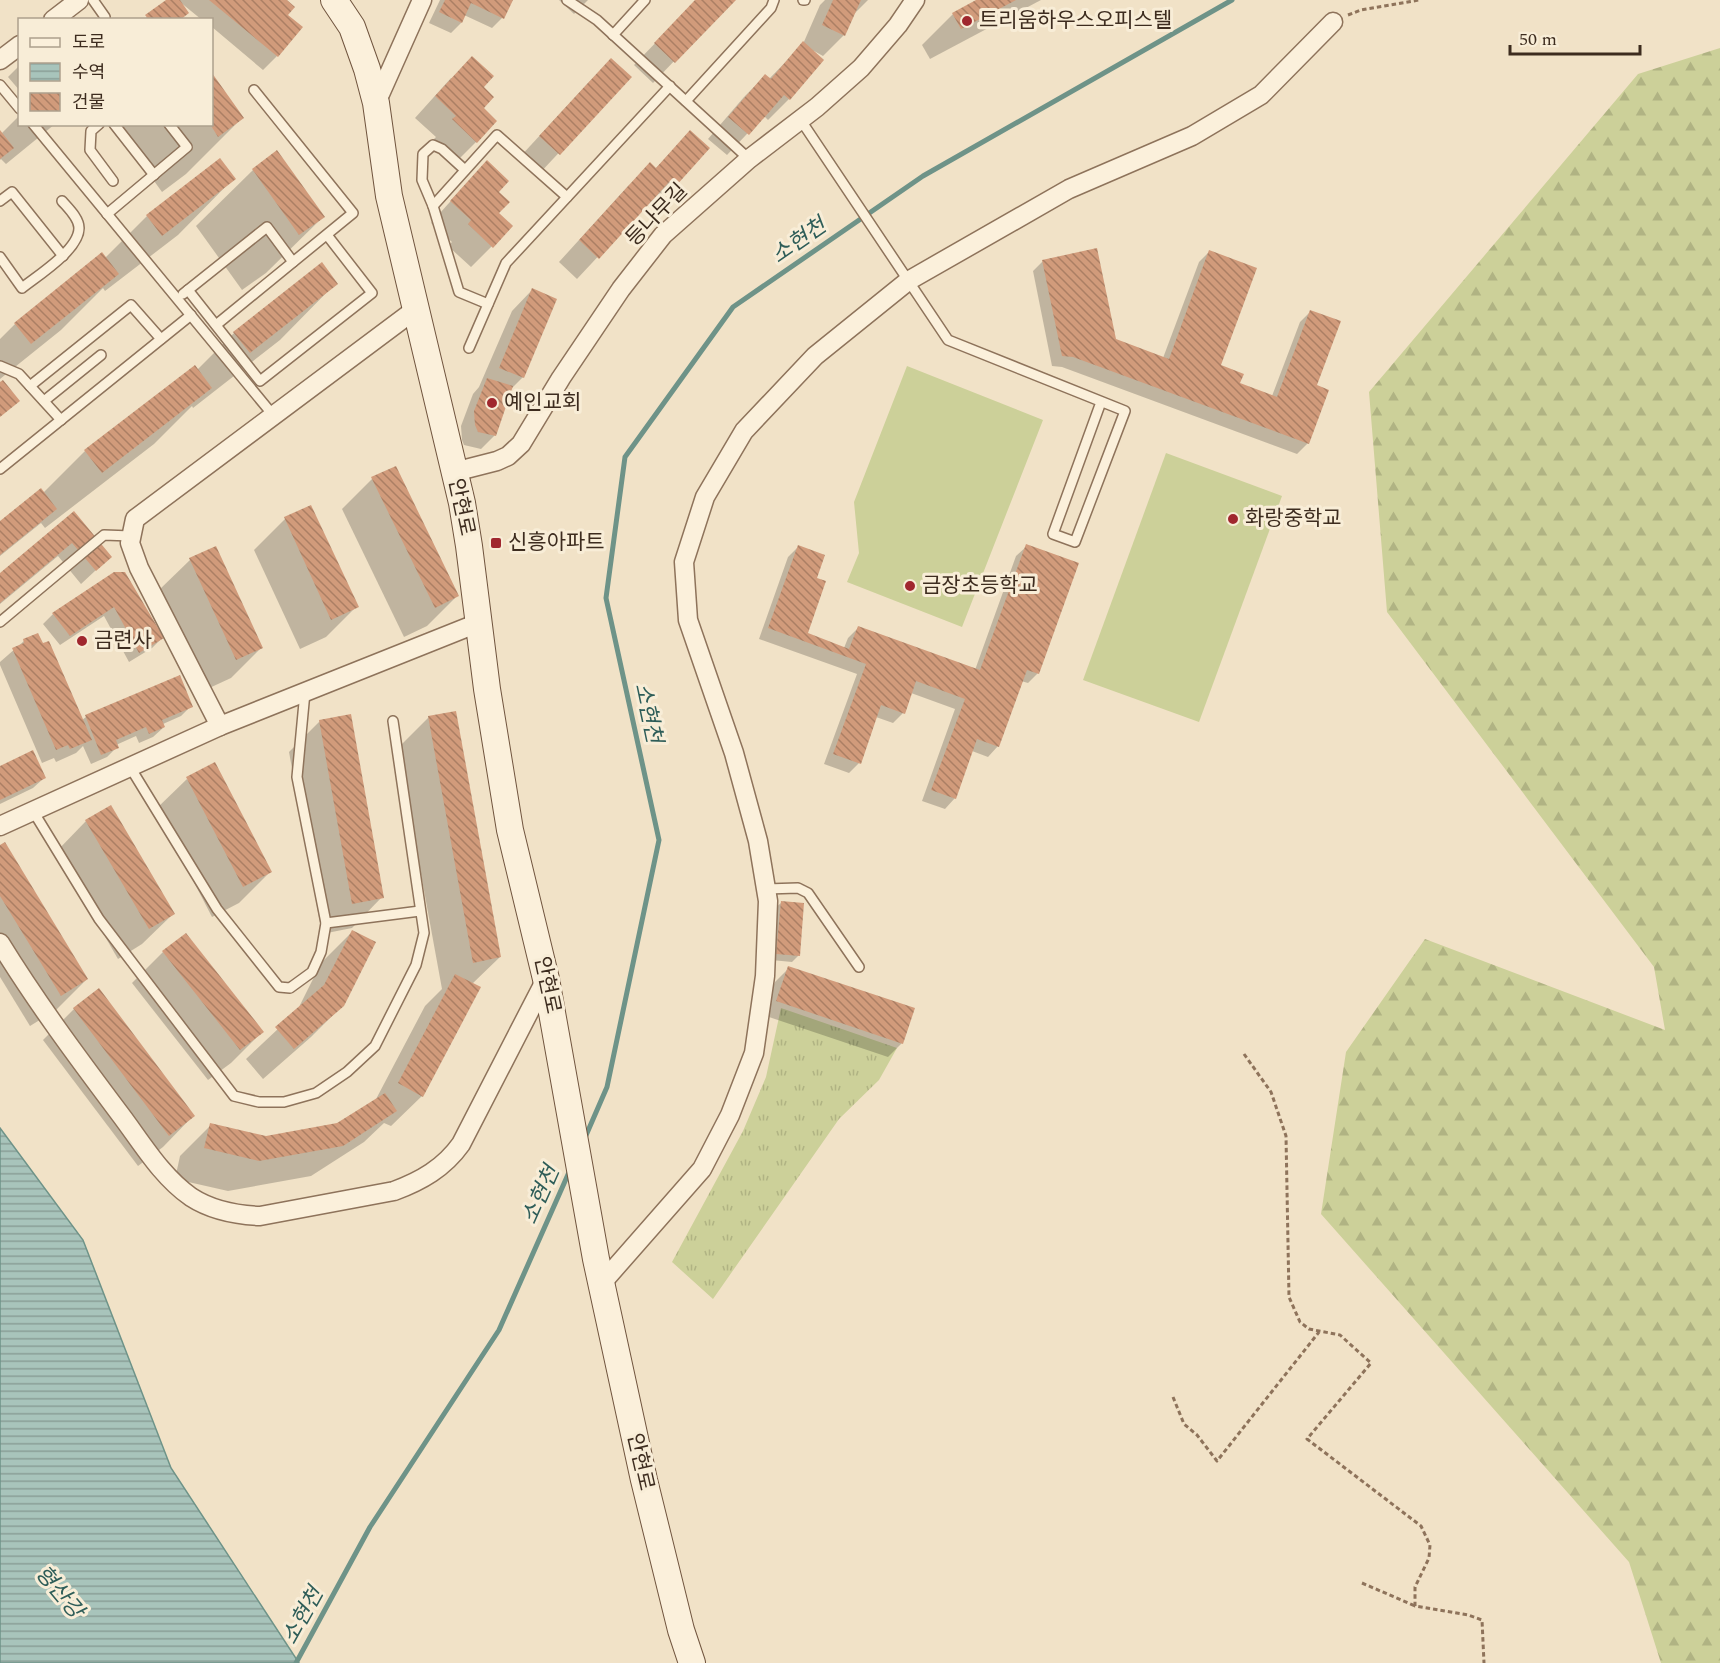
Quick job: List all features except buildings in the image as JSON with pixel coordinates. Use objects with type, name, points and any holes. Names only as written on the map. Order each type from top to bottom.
[{"type":"street","points":[[56,18],[79,0]]},
{"type":"street","name":"안현로","points":[[334,0],[352,27],[367,69],[376,104],[388,196],[454,472],[469,546],[478,623],[510,830],[546,979],[596,1259],[644,1480],[681,1630],[692,1663]]},
{"type":"street","points":[[376,104],[422,0]]},
{"type":"street","name":"등나무길","points":[[454,472],[497,461],[508,456],[522,444],[561,378],[621,289],[663,235],[749,159],[817,107],[861,68],[898,25],[915,0]]},
{"type":"street","points":[[602,1284],[702,1169],[730,1115],[754,1053],[765,976],[768,901],[758,841],[734,753],[688,620],[684,562],[705,497],[744,430],[815,356],[909,281],[1069,189],[1192,136],[1261,95],[1333,22]]},
{"type":"street","points":[[0,60],[18,46]]},
{"type":"street","points":[[220,726],[139,568],[130,543],[135,519],[416,309]]},
{"type":"street","points":[[0,826],[220,726],[478,623]]},
{"type":"street","points":[[0,943],[45,1014],[168,1178],[199,1202],[248,1216],[260,1216],[394,1191],[409,1186],[436,1170],[452,1156],[461,1144],[546,979]]},
{"type":"lane","points":[[93,0],[105,17]]},
{"type":"lane","points":[[567,0],[597,20],[749,159]]},
{"type":"lane","points":[[613,35],[645,0]]},
{"type":"lane","points":[[686,101],[771,8],[774,0]]},
{"type":"lane","points":[[0,85],[18,107]]},
{"type":"lane","points":[[469,348],[506,263],[670,86]]},
{"type":"lane","points":[[216,325],[353,213],[254,90]]},
{"type":"lane","points":[[800,119],[948,340],[1125,411],[1076,542],[1053,534],[1101,402]]},
{"type":"lane","points":[[35,126],[273,416]]},
{"type":"lane","points":[[97,126],[91,131],[90,150],[113,181]]},
{"type":"lane","points":[[116,126],[154,175]]},
{"type":"lane","points":[[107,214],[187,147],[171,126]]},
{"type":"lane","points":[[433,206],[497,135],[567,197]]},
{"type":"lane","points":[[465,170],[442,149],[433,145],[423,154],[422,180],[433,206],[459,292],[488,304]]},
{"type":"lane","points":[[0,201],[12,192],[63,256]]},
{"type":"lane","points":[[0,257],[22,288],[63,256],[76,240],[79,228],[72,213],[62,201]]},
{"type":"lane","points":[[177,299],[267,227],[293,262]]},
{"type":"lane","points":[[188,290],[260,381],[372,293],[327,235]]},
{"type":"lane","points":[[30,386],[131,305],[161,339]]},
{"type":"lane","points":[[0,469],[190,315]]},
{"type":"lane","points":[[44,401],[100,355]]},
{"type":"lane","points":[[0,366],[19,374],[61,420]]},
{"type":"lane","points":[[0,622],[104,535],[131,536]]},
{"type":"lane","points":[[130,767],[217,909],[279,987],[290,988],[312,972],[321,952],[326,923],[297,777],[304,692]]},
{"type":"lane","points":[[33,811],[99,919],[208,1065],[234,1096],[259,1102],[284,1102],[316,1093],[347,1072],[375,1046],[416,965],[424,933],[393,721]]},
{"type":"lane","points":[[766,889],[798,888],[808,893],[859,967]]},
{"type":"lane","points":[[326,923],[420,912]]},
{"type":"path","points":[[1333,22],[1361,10],[1419,0]]},
{"type":"path","points":[[1244,1054],[1271,1092],[1286,1136],[1289,1297],[1300,1322],[1309,1329],[1340,1335],[1371,1364],[1307,1439],[1420,1526],[1430,1545],[1428,1558],[1415,1587],[1415,1606]]},
{"type":"path","points":[[1173,1397],[1184,1424],[1217,1461],[1319,1332]]},
{"type":"path","points":[[1362,1583],[1415,1606],[1468,1615],[1482,1620],[1484,1663]]},
{"type":"green space","points":[[1720,48],[1720,1663],[1661,1663],[1629,1562],[1321,1214],[1346,1052],[1425,939],[1665,1030],[1654,967],[1387,612],[1369,392],[1638,74]]},
{"type":"green space","points":[[907,366],[1043,420],[962,627],[847,582],[859,553],[854,502]]},
{"type":"green space","points":[[1166,453],[1282,496],[1199,722],[1083,680]]},
{"type":"green space","points":[[781,1008],[897,1048],[879,1080],[839,1119],[713,1299],[672,1262],[743,1131],[766,1077]]},
{"type":"water","name":"형산강","points":[[0,1128],[83,1240],[171,1468],[299,1663],[0,1663]]},
{"type":"waterway","name":"소현천","points":[[584,1140],[607,1087],[659,840],[606,598],[625,457],[733,307],[923,176],[1232,0]]},
{"type":"waterway","name":"소현천","points":[[296,1663],[370,1527],[499,1330],[570,1170]]},
{"type":"place","name":"트리움하우스오피스텔","points":[[967,21]]},
{"type":"place","name":"예인교회","points":[[492,403]]},
{"type":"place","name":"화랑중학교","points":[[1233,519]]},
{"type":"place","name":"신흥아파트","points":[[496,543]]},
{"type":"place","name":"금장초등학교","points":[[910,586]]},
{"type":"place","name":"금련사","points":[[82,641]]}]
